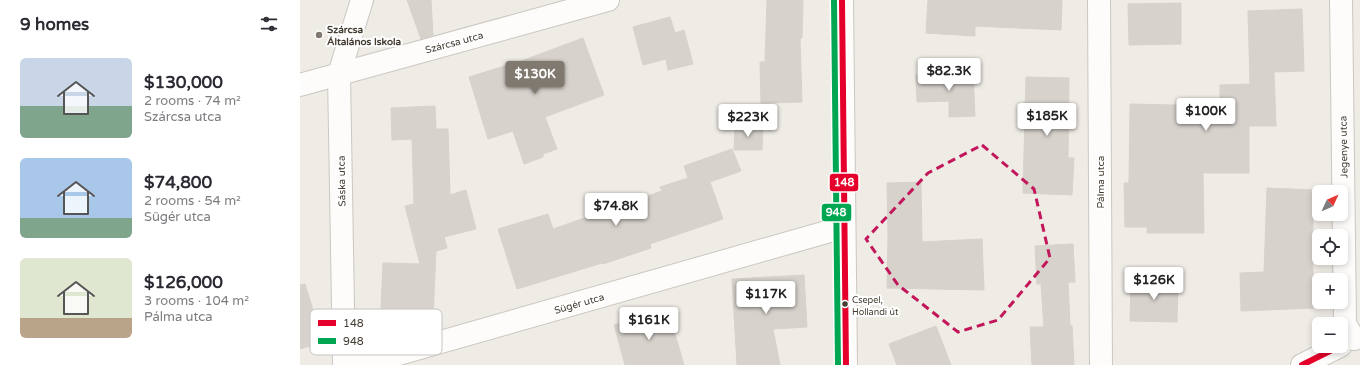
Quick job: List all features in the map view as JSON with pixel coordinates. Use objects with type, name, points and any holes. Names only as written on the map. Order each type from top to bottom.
[{"type":"street","name":"Sáska utca","points":[[343,309],[339,74],[362,0]]},
{"type":"street","name":"Szárcsa utca","points":[[300,85],[608,0]]},
{"type":"street","points":[[842,0],[846,365]]},
{"type":"street","name":"Pálma utca","points":[[1099,0],[1102,365]]},
{"type":"street","name":"Jegenye utca","points":[[1341,0],[1345,324],[1349,342]]},
{"type":"street","name":"Sügér utca","points":[[442,342],[844,227]]},
{"type":"street","points":[[1302,365],[1349,342]]},
{"type":"street","name":"Sáska utca","points":[[344,355],[344,365]]},
{"type":"street","name":"Sügér utca","points":[[360,365],[395,355]]},
{"type":"highlighted area","points":[[982,145],[1034,189],[1050,258],[998,320],[958,332],[898,285],[866,239],[928,173]]},
{"type":"building","points":[[407,0],[431,0],[433,35],[421,39]]},
{"type":"building","points":[[767,0],[803,0],[802,38],[800,38],[802,102],[761,103],[760,62],[765,62]]},
{"type":"building","points":[[928,0],[1062,0],[1061,30],[975,26],[975,36],[926,33]]},
{"type":"building","points":[[1181,3],[1181,44],[1129,45],[1128,4]]},
{"type":"building","points":[[1302,9],[1304,71],[1274,72],[1276,126],[1249,126],[1249,173],[1203,173],[1204,233],[1147,233],[1147,227],[1125,227],[1124,183],[1129,183],[1130,104],[1220,106],[1220,85],[1250,84],[1248,11]]},
{"type":"building","points":[[670,17],[675,33],[684,30],[693,64],[668,70],[666,59],[643,65],[633,27]]},
{"type":"building","points":[[583,38],[604,95],[545,117],[557,149],[543,154],[543,157],[524,164],[513,131],[488,139],[469,77],[524,60]]},
{"type":"building","points":[[973,73],[975,116],[949,117],[949,101],[917,102],[916,75]]},
{"type":"building","points":[[1026,77],[1069,78],[1068,158],[1074,158],[1072,195],[1023,193]]},
{"type":"building","points":[[435,106],[436,129],[448,129],[450,195],[466,190],[476,229],[444,237],[447,248],[436,251],[433,309],[381,309],[383,263],[420,264],[405,206],[414,204],[412,139],[392,140],[391,108]]},
{"type":"building","points":[[735,127],[763,127],[762,150],[734,150]]},
{"type":"building","points":[[732,149],[741,171],[710,182],[723,219],[650,244],[651,248],[603,264],[602,263],[517,289],[498,229],[548,214],[553,229],[662,191],[660,187],[688,178],[684,166]]},
{"type":"building","points":[[921,182],[922,242],[982,239],[984,290],[887,288],[887,183]]},
{"type":"building","points":[[1267,188],[1312,190],[1312,308],[1241,311],[1240,273],[1264,272]]},
{"type":"building","points":[[1073,244],[1075,282],[1068,282],[1074,365],[1032,365],[1030,327],[1044,327],[1041,284],[1037,284],[1035,246]]},
{"type":"building","points":[[804,275],[807,327],[773,329],[780,365],[737,365],[732,279]]},
{"type":"building","points":[[1131,280],[1178,281],[1177,322],[1130,321]]},
{"type":"building","points":[[305,284],[313,309],[310,309],[310,346],[300,349],[300,285]]},
{"type":"building","points":[[668,310],[684,365],[625,365],[614,325]]},
{"type":"building","points":[[936,326],[951,365],[897,365],[889,344]]},
{"type":"transit line","name":"948","points":[[834,0],[838,365]]},
{"type":"transit line","name":"148","points":[[842,0],[846,365]]},
{"type":"transit line","name":"148","points":[[1302,365],[1326,353]]},
{"type":"place","name":"Szárcsa Általános Iskola","points":[[319,35]]},
{"type":"place","name":"Csepel, Hollandi út","points":[[845,304]]}]
